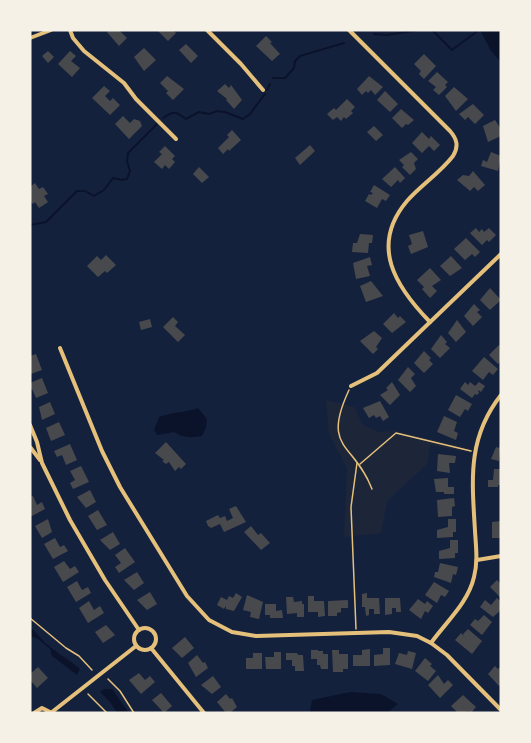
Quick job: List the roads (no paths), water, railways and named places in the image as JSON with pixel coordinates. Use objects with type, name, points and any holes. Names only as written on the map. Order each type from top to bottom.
[{"type":"street","points":[[30,38],[51,30]]},
{"type":"street","points":[[70,30],[73,38],[84,51],[124,83],[136,99],[176,139]]},
{"type":"street","points":[[207,30],[242,64],[263,90]]},
{"type":"street","points":[[349,30],[450,131],[456,141],[456,152],[450,160],[403,207],[394,223],[389,240],[389,258],[398,284],[409,300],[430,322]]},
{"type":"street","points":[[351,386],[377,373],[501,254]]},
{"type":"street","points":[[60,348],[115,478],[169,570],[201,613],[222,627],[242,635],[405,633],[431,643],[447,655],[500,708],[496,713]]},
{"type":"street","points":[[431,643],[469,592],[475,575],[477,560],[472,483],[474,452],[483,425],[501,395]]},
{"type":"street","points":[[30,425],[38,442],[42,463]]},
{"type":"street","points":[[30,447],[42,463],[105,580],[139,630]]},
{"type":"street","points":[[477,560],[501,556]]},
{"type":"street","points":[[136,646],[135,635],[139,630],[146,628],[153,632],[156,641],[152,648]]},
{"type":"street","points":[[136,646],[142,649],[152,648]]},
{"type":"street","points":[[30,705],[35,712],[42,708],[52,713],[136,646]]},
{"type":"street","points":[[152,648],[204,713]]},
{"type":"waterway","points":[[374,34],[387,35],[419,30]]},
{"type":"waterway","points":[[432,30],[452,50],[479,30]]},
{"type":"waterway","points":[[273,78],[285,78],[294,68],[295,61],[300,56],[344,43]]},
{"type":"waterway","points":[[267,90],[270,84]]},
{"type":"waterway","points":[[163,118],[175,113],[186,119],[199,112],[209,114],[217,111],[243,119],[250,114],[265,94]]},
{"type":"waterway","points":[[30,225],[46,222],[77,191],[85,191],[94,196],[104,190],[113,178],[127,179],[130,171],[127,161],[128,153],[158,123]]}]
